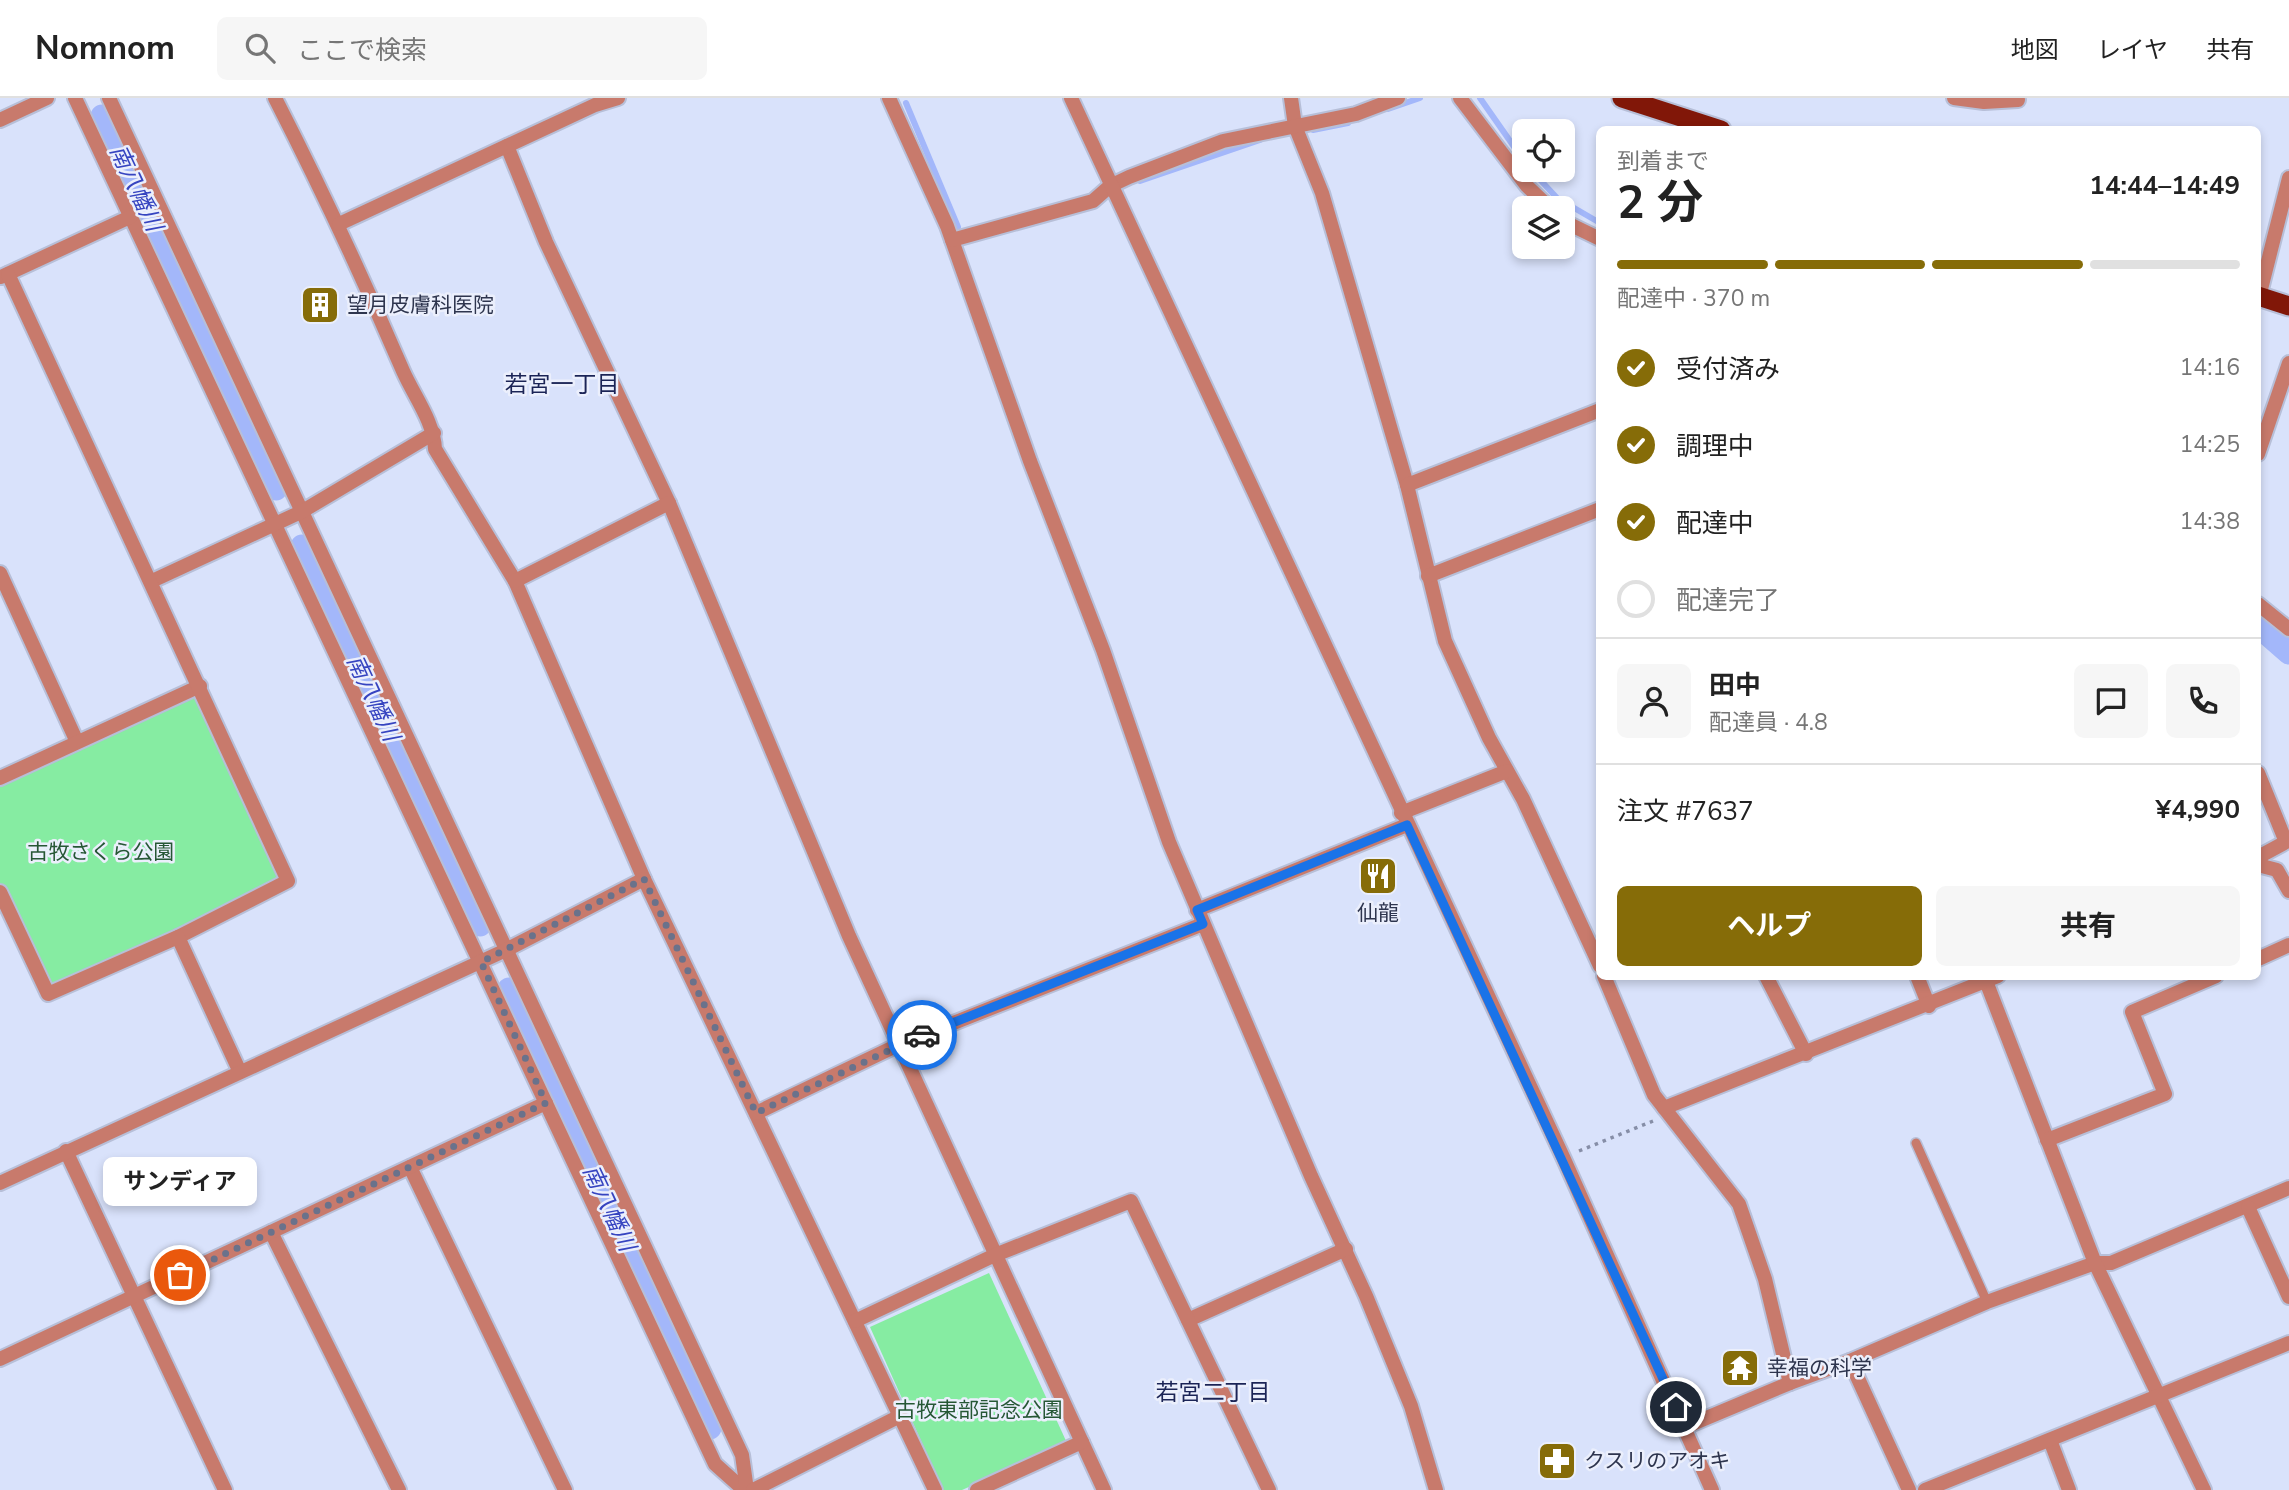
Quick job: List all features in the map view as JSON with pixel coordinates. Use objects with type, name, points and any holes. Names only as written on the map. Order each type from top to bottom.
[{"type":"highway","points":[[1622,98],[1709,126]]},
{"type":"highway","points":[[2261,297],[2289,306]]},
{"type":"street","points":[[0,120],[47,98]]},
{"type":"street","points":[[75,98],[715,1464],[745,1490]]},
{"type":"street","points":[[109,98],[742,1455],[745,1490]]},
{"type":"street","points":[[275,98],[340,224],[417,403],[434,433],[435,449],[515,580],[644,879],[935,1490]]},
{"type":"street","points":[[340,224],[595,105],[618,98]]},
{"type":"street","points":[[889,98],[952,240],[1030,461],[1104,650],[1169,842],[1311,1176],[1346,1249],[1411,1406],[1436,1490]]},
{"type":"street","points":[[1071,98],[1563,1157],[1712,1490]]},
{"type":"street","points":[[1291,98],[1295,126],[1322,193],[1407,485],[1445,642],[1507,771],[1594,935]]},
{"type":"street","points":[[952,240],[1093,201],[1110,186],[1223,141],[1356,114],[1398,98]]},
{"type":"street","points":[[1460,98],[1537,196]]},
{"type":"street","points":[[1954,98],[1984,102],[2018,100]]},
{"type":"street","points":[[508,146],[546,242],[669,503],[849,936],[1104,1490]]},
{"type":"street","points":[[2261,285],[2289,178]]},
{"type":"street","points":[[0,892],[48,994],[178,937],[288,881],[152,581],[4,276],[130,217]]},
{"type":"street","points":[[1575,227],[1596,237]]},
{"type":"street","points":[[2261,445],[2289,363]]},
{"type":"street","points":[[1407,485],[1596,412]]},
{"type":"street","points":[[152,581],[301,512],[434,433]]},
{"type":"street","points":[[515,580],[669,503]]},
{"type":"street","points":[[1428,576],[1596,511]]},
{"type":"street","points":[[0,573],[77,742]]},
{"type":"street","points":[[2261,606],[2289,629]]},
{"type":"street","points":[[0,778],[201,686]]},
{"type":"street","points":[[756,1113],[898,1045],[1200,917],[1507,771]]},
{"type":"street","points":[[2261,780],[2286,842],[2261,858]]},
{"type":"street","points":[[2261,866],[2277,870],[2289,891]]},
{"type":"street","points":[[0,1183],[239,1070],[481,962],[644,879]]},
{"type":"street","points":[[178,937],[239,1070]]},
{"type":"street","points":[[2261,958],[2289,945]]},
{"type":"street","points":[[1606,980],[1654,1095],[1739,1204],[1765,1279],[1790,1383]]},
{"type":"street","points":[[1768,980],[1806,1054]]},
{"type":"street","points":[[1919,980],[1929,1006]]},
{"type":"street","points":[[1666,1111],[1929,1006],[1985,980]]},
{"type":"street","points":[[1990,980],[2095,1263],[2204,1490]]},
{"type":"street","points":[[2047,1140],[2165,1094],[2132,1012],[2207,980]]},
{"type":"street","points":[[0,1359],[546,1103]]},
{"type":"street","points":[[66,1151],[225,1490]]},
{"type":"street","points":[[410,1167],[565,1490]]},
{"type":"street","points":[[1685,1427],[1850,1361],[1987,1302],[2095,1263],[2112,1263],[2289,1188]]},
{"type":"street","points":[[855,1321],[995,1255],[1131,1201],[1269,1490]]},
{"type":"street","points":[[2248,1207],[2289,1297]]},
{"type":"street","points":[[271,1232],[399,1490]]},
{"type":"street","points":[[1188,1320],[1346,1249]]},
{"type":"street","points":[[1924,1490],[2289,1343]]},
{"type":"street","points":[[1850,1361],[1909,1490]]},
{"type":"street","points":[[753,1490],[900,1416]]},
{"type":"street","points":[[2050,1440],[2069,1490]]},
{"type":"street","points":[[977,1490],[1082,1443]]},
{"type":"lane","points":[[1916,1143],[1987,1302]]},
{"type":"path","points":[[1563,1157],[1666,1111]]},
{"type":"green space","name":"古牧さくら公園","points":[[200,686],[288,881],[48,994],[0,892],[0,778]]},
{"type":"green space","name":"古牧東部記念公園","points":[[989,1273],[1067,1443],[962,1490],[943,1490],[870,1327]]},
{"type":"waterway","points":[[1388,109],[1420,98]]},
{"type":"waterway","points":[[1480,98],[1512,144]]},
{"type":"waterway","points":[[906,103],[958,227]]},
{"type":"waterway","name":"南八幡川","points":[[102,116],[276,489]]},
{"type":"waterway","points":[[1313,130],[1348,123]]},
{"type":"waterway","points":[[1140,181],[1260,140]]},
{"type":"waterway","points":[[1542,182],[1557,198],[1596,221]]},
{"type":"waterway","name":"南八幡川","points":[[302,546],[480,925]]},
{"type":"waterway","points":[[2261,629],[2289,653]]},
{"type":"waterway","name":"南八幡川","points":[[509,989],[710,1428]]},
{"type":"way so far","points":[[180,1275],[546,1103],[481,962],[644,879],[756,1113],[922,1035]]},
{"type":"place","name":"望月皮膚科医院","points":[[320,305]]},
{"type":"place","name":"仙龍","points":[[1378,876]]},
{"type":"place","name":"サンディア","points":[[180,1275]]},
{"type":"place","name":"幸福の科学","points":[[1740,1368]]},
{"type":"place","name":"クスリのアオキ","points":[[1557,1461]]},
{"type":"district","name":"若宮一丁目","points":[[562,384]]},
{"type":"district","name":"若宮二丁目","points":[[1213,1392]]},
{"type":"route","points":[[922,1035],[1203,924],[1197,910],[1407,825],[1563,1157],[1676,1407]]}]
